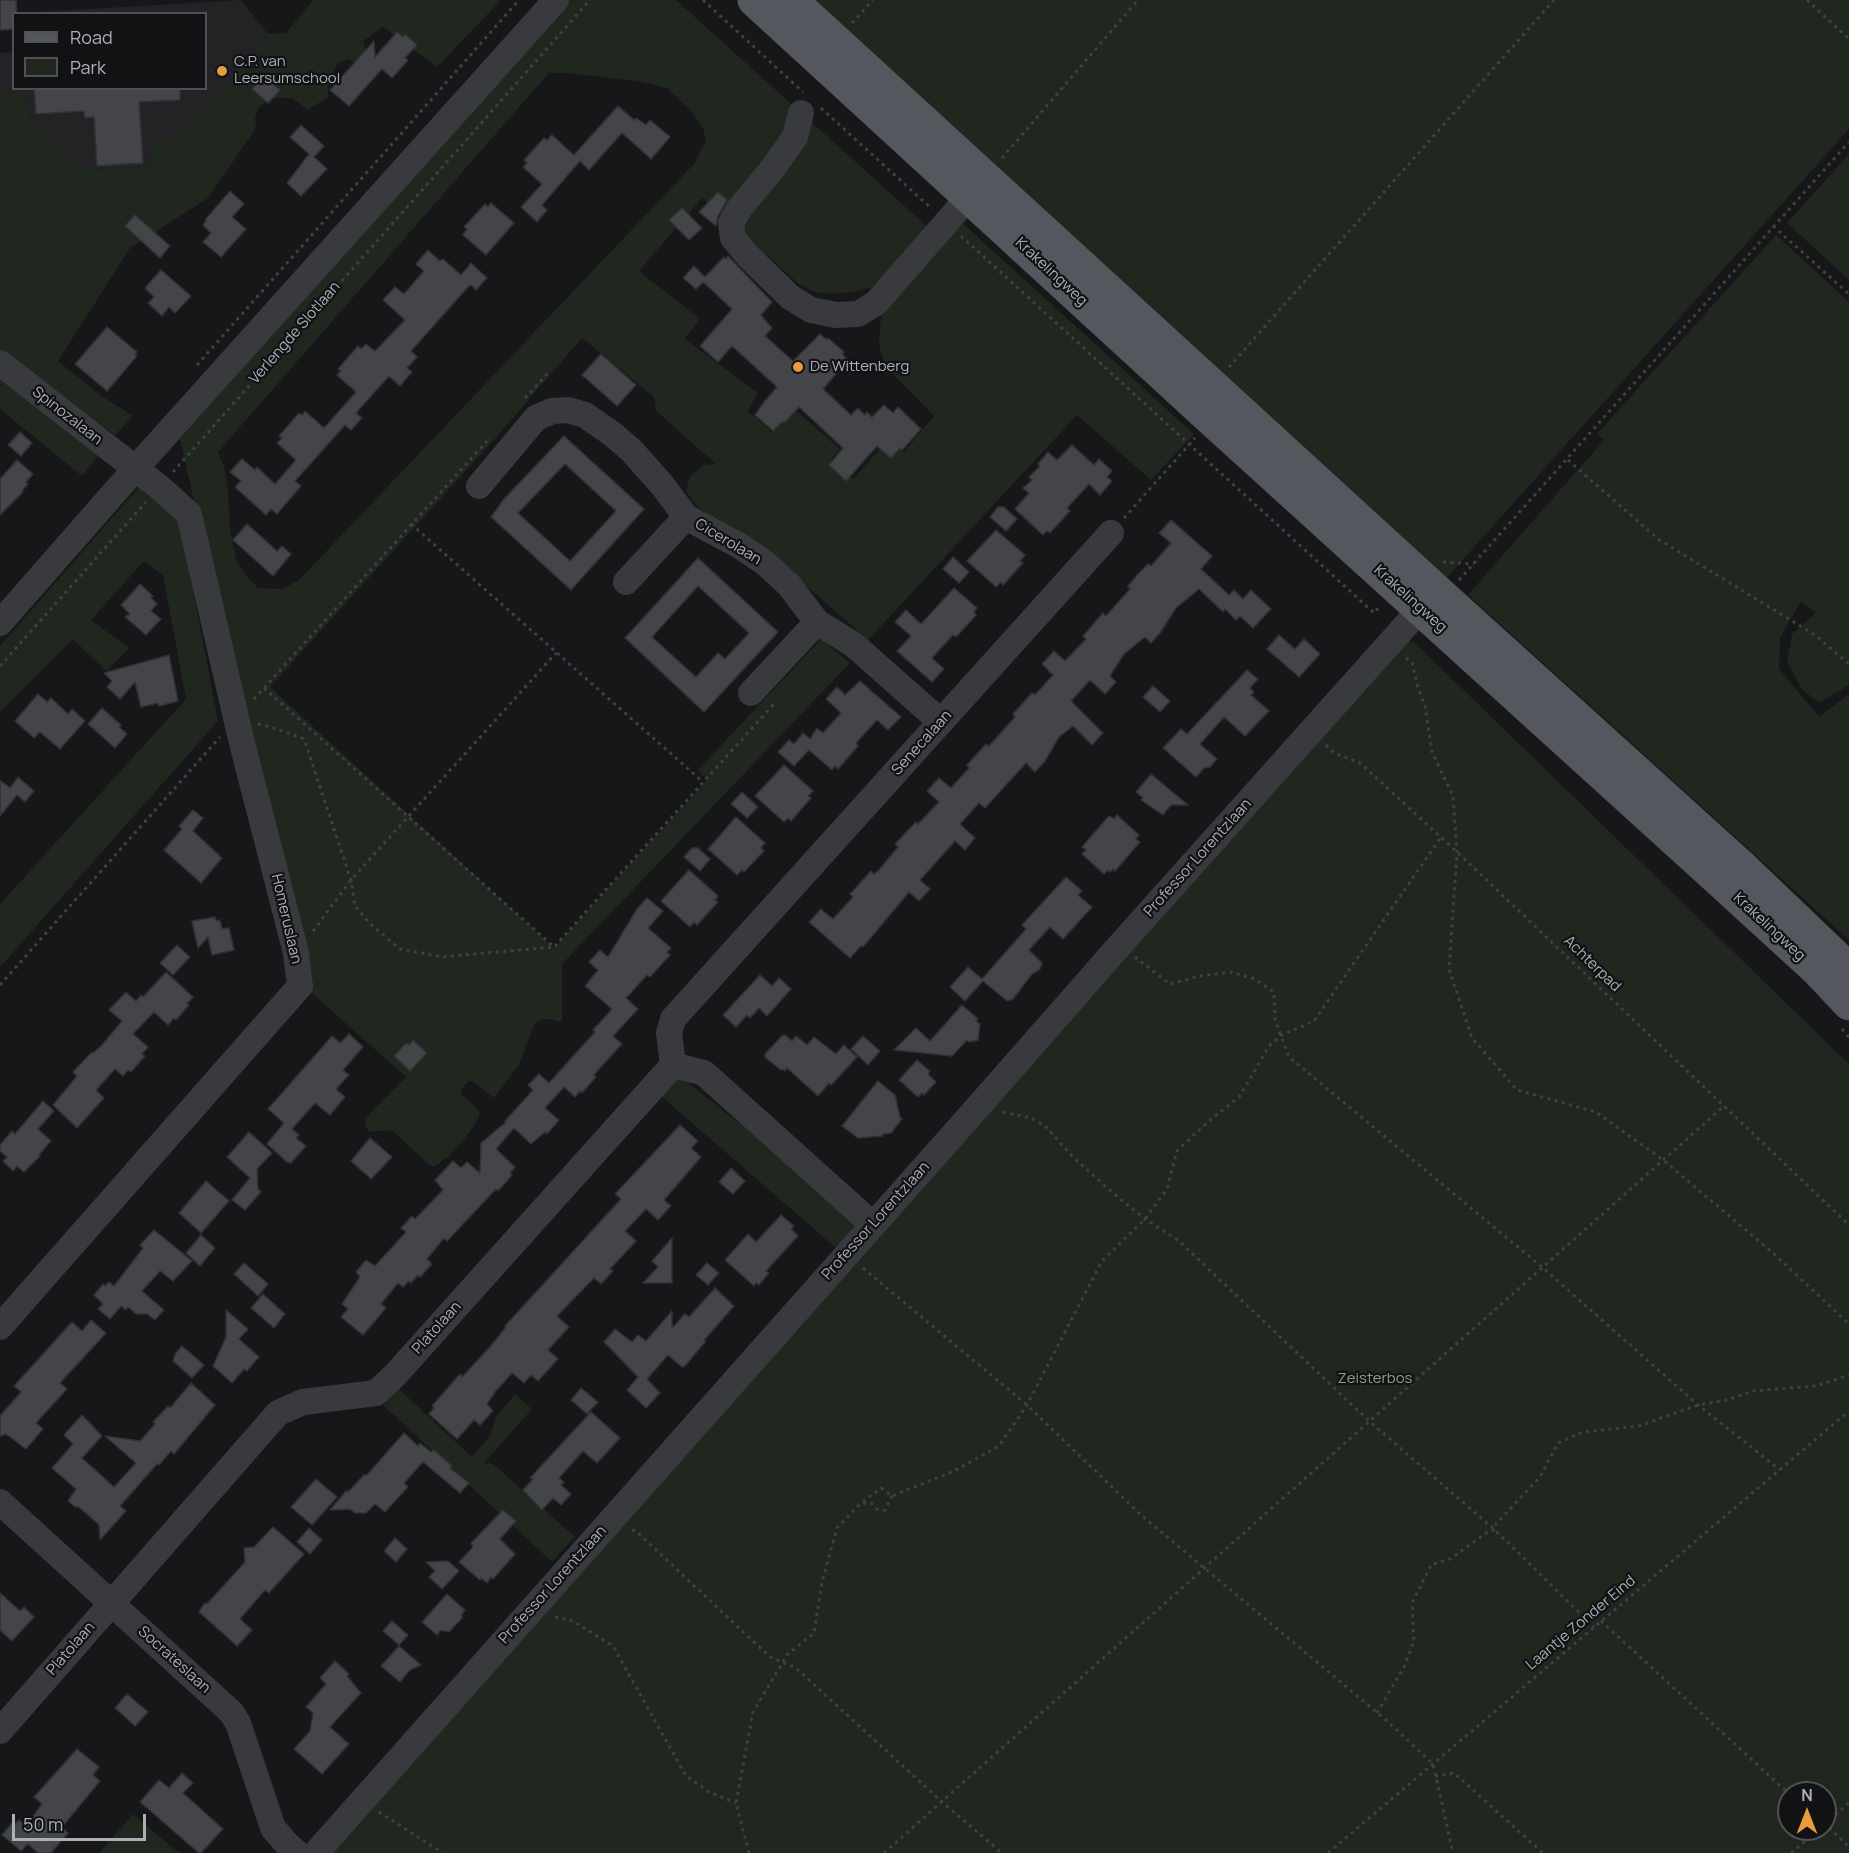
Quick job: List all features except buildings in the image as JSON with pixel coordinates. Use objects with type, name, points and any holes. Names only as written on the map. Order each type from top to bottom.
[{"type":"main road","name":"Krakelingweg","points":[[754,0],[1213,385],[1422,606],[1741,866],[1849,969]]},
{"type":"main road","name":"Krakelingweg","points":[[791,0],[1208,416],[1422,606],[1816,969],[1849,1004]]},
{"type":"street","name":"Verlengde Slotlaan","points":[[0,623],[135,469],[556,0]]},
{"type":"street","points":[[808,104],[795,137],[739,210],[731,224],[734,238],[748,256],[790,297],[811,310],[836,315],[858,314],[876,303],[977,186]]},
{"type":"street","name":"Spinozalaan","points":[[0,363],[135,469]]},
{"type":"street","name":"Cicerolaan","points":[[527,412],[568,410],[585,415],[611,433],[631,450],[686,516],[696,524],[740,546],[765,563],[789,585],[817,622],[854,645],[941,722]]},
{"type":"street","points":[[479,486],[527,412]]},
{"type":"street","name":"Homeruslaan","points":[[0,1327],[300,986],[296,952],[236,719],[189,514],[135,469]]},
{"type":"street","points":[[626,582],[686,516]]},
{"type":"street","name":"Krakelingweg","points":[[1310,531],[1386,600],[1422,606]]},
{"type":"street","name":"Senecalaan","points":[[673,1065],[669,1033],[674,1019],[1111,533]]},
{"type":"street","name":"Professor Lorentzlaan","points":[[316,1853],[1422,606]]},
{"type":"street","points":[[756,688],[817,622]]},
{"type":"street","points":[[673,1065],[704,1073],[872,1224]]},
{"type":"street","name":"Platolaan","points":[[0,1731],[278,1413],[303,1402],[376,1393],[396,1374],[673,1065]]},
{"type":"street","name":"Socrateslaan","points":[[0,1502],[231,1712],[238,1723],[273,1828],[297,1853]]},
{"type":"path","points":[[196,366],[519,0]]},
{"type":"path","name":"Verlengde Slotlaan","points":[[0,666],[590,0]]},
{"type":"path","points":[[704,0],[808,104],[946,222],[1374,613],[1386,600]]},
{"type":"path","points":[[850,24],[873,0]]},
{"type":"path","points":[[977,186],[1138,0]]},
{"type":"path","points":[[1213,385],[1554,0]]},
{"type":"path","points":[[1807,0],[1849,39]]},
{"type":"path","points":[[1422,606],[1450,590],[1849,142]]},
{"type":"path","points":[[1773,226],[1849,294]]},
{"type":"path","points":[[527,412],[547,374]]},
{"type":"path","points":[[1111,533],[1201,432]]},
{"type":"path","points":[[0,985],[488,439]]},
{"type":"path","points":[[1568,460],[1658,539],[1815,635],[1849,664]]},
{"type":"path","points":[[411,524],[703,782]]},
{"type":"path","points":[[1387,645],[1412,662],[1425,706],[1432,752],[1453,796],[1457,852],[1449,969],[1472,1038],[1517,1090],[1596,1112],[1663,1160],[1773,1253],[1849,1324]]},
{"type":"path","points":[[296,952],[351,880],[556,653]]},
{"type":"path","points":[[264,688],[554,947]]},
{"type":"path","points":[[236,719],[278,729],[304,739],[351,880],[355,906],[370,924],[400,949],[441,957],[554,947],[774,704],[756,688]]},
{"type":"path","name":"Achterpad","points":[[1311,731],[1334,753],[1360,763],[1441,837],[1849,1225]]},
{"type":"path","points":[[861,1503],[871,1503],[877,1509],[885,1510],[892,1496],[954,1472],[999,1446],[1028,1405],[1102,1261],[1145,1219],[1167,1189],[1177,1151],[1240,1096],[1269,1046],[1282,1035],[1314,1021],[1441,837]]},
{"type":"path","points":[[1119,945],[1170,984],[1200,976],[1231,972],[1255,979],[1274,992],[1275,1020],[1289,1057],[1542,1267],[1698,1405],[1780,1470]]},
{"type":"path","points":[[884,1853],[1724,1106]]},
{"type":"path","points":[[977,1108],[1023,1116],[1045,1126],[1073,1157],[1114,1194],[1145,1219],[1179,1240],[1369,1421],[1495,1530],[1594,1627]]},
{"type":"path","points":[[846,1254],[1028,1405],[1141,1515],[1377,1713],[1433,1764],[1454,1853]]},
{"type":"path","points":[[1495,1530],[1496,1524],[1540,1477],[1558,1443],[1583,1432],[1639,1426],[1698,1405],[1726,1400],[1753,1391],[1816,1386],[1849,1375]]},
{"type":"path","name":"Laantje Zonder Eind","points":[[1328,1853],[1849,1411]]},
{"type":"path","points":[[749,1853],[736,1803],[753,1712],[787,1655],[814,1633],[822,1582],[837,1528],[861,1503],[881,1488],[892,1496]]},
{"type":"path","points":[[613,1517],[628,1529],[636,1531],[770,1657],[796,1668],[941,1801],[1002,1853]]},
{"type":"path","points":[[1377,1713],[1405,1665],[1414,1641],[1412,1603],[1431,1565],[1450,1558],[1489,1531],[1495,1530]]},
{"type":"path","points":[[538,1602],[555,1617],[573,1621],[613,1646],[686,1776],[710,1792],[736,1803]]},
{"type":"path","points":[[1601,1621],[1777,1783]]},
{"type":"path","points":[[1435,1776],[1454,1773],[1544,1853]]},
{"type":"path","points":[[362,1800],[443,1853]]},
{"type":"path","points":[[1849,1803],[1825,1824],[1849,1847]]},
{"type":"path","points":[[1791,1853],[1806,1841]]},
{"type":"shaded area","name":"C.P. van Leersumschool","points":[[241,0],[268,34],[193,126],[150,148],[151,168],[86,170],[54,148],[32,121],[20,90],[207,90],[207,12],[38,12]]},
{"type":"shaded area","name":"C.P. van Leersumschool","points":[[12,52],[12,90],[0,91],[0,53]]},
{"type":"green space","points":[[313,0],[501,0],[437,67],[383,27],[363,41],[367,52],[356,63],[347,59],[337,64],[328,88],[328,97],[308,110],[292,98],[272,98],[258,108],[255,119],[256,128],[208,198],[130,248],[58,361],[100,395],[133,416],[115,435],[0,350],[0,91],[20,90],[32,121],[54,148],[86,170],[151,168],[150,148],[193,126],[268,34],[286,33]]},
{"type":"green space","points":[[570,0],[676,0],[929,228],[873,287],[854,292],[830,294],[815,292],[800,285],[702,198],[639,271],[700,319],[685,339],[758,393],[748,411],[772,432],[793,408],[840,449],[831,459],[853,479],[889,439],[904,452],[934,416],[893,374],[883,360],[879,344],[881,316],[889,303],[958,219],[1194,434],[1151,480],[1077,415],[868,640],[775,558],[694,503],[686,491],[690,476],[703,465],[716,464],[656,411],[654,397],[582,338],[500,433],[270,687],[554,948],[707,780],[698,770],[821,639],[850,663],[562,964],[562,1022],[549,1019],[540,1020],[534,1025],[519,1065],[494,1098],[472,1081],[461,1089],[462,1095],[477,1108],[480,1114],[462,1142],[434,1167],[392,1130],[370,1132],[366,1127],[365,1121],[371,1112],[406,1077],[314,995],[304,983],[180,439]],"holes":[[[549,73],[637,81],[667,88],[692,112],[703,128],[706,140],[694,164],[300,579],[283,589],[258,588],[236,560],[230,528],[228,490],[224,467],[218,452]]]},
{"type":"green space","points":[[801,0],[1849,0],[1849,129],[1441,584]]},
{"type":"green space","points":[[1849,154],[1849,280],[1787,223]]},
{"type":"green space","points":[[1776,235],[1849,302],[1849,685],[1819,703],[1802,689],[1787,662],[1792,634],[1816,613],[1801,601],[1780,638],[1779,669],[1819,717],[1849,694],[1849,940],[1468,595],[1604,440],[1597,434]]},
{"type":"green space","points":[[0,374],[100,454],[82,476],[0,409]]},
{"type":"green space","points":[[139,487],[180,521],[218,721],[0,967],[0,904],[186,699],[163,575],[144,561],[91,620],[129,648],[106,671],[73,639],[0,712],[0,646]]},
{"type":"green space","name":"Zeisterbos","points":[[1405,637],[1413,641],[1849,1064],[1849,1853],[316,1853]]},
{"type":"green space","points":[[679,1076],[862,1219],[836,1248],[661,1096]]},
{"type":"green space","points":[[399,1389],[472,1457],[490,1436],[496,1417],[515,1394],[532,1409],[484,1463],[493,1464],[575,1537],[552,1562],[383,1405]]},
{"type":"green space","points":[[133,1814],[179,1853],[99,1853]]},
{"type":"place","name":"C.P. van Leersumschool","points":[[222,71]]},
{"type":"place","name":"De Wittenberg","points":[[798,367]]}]
